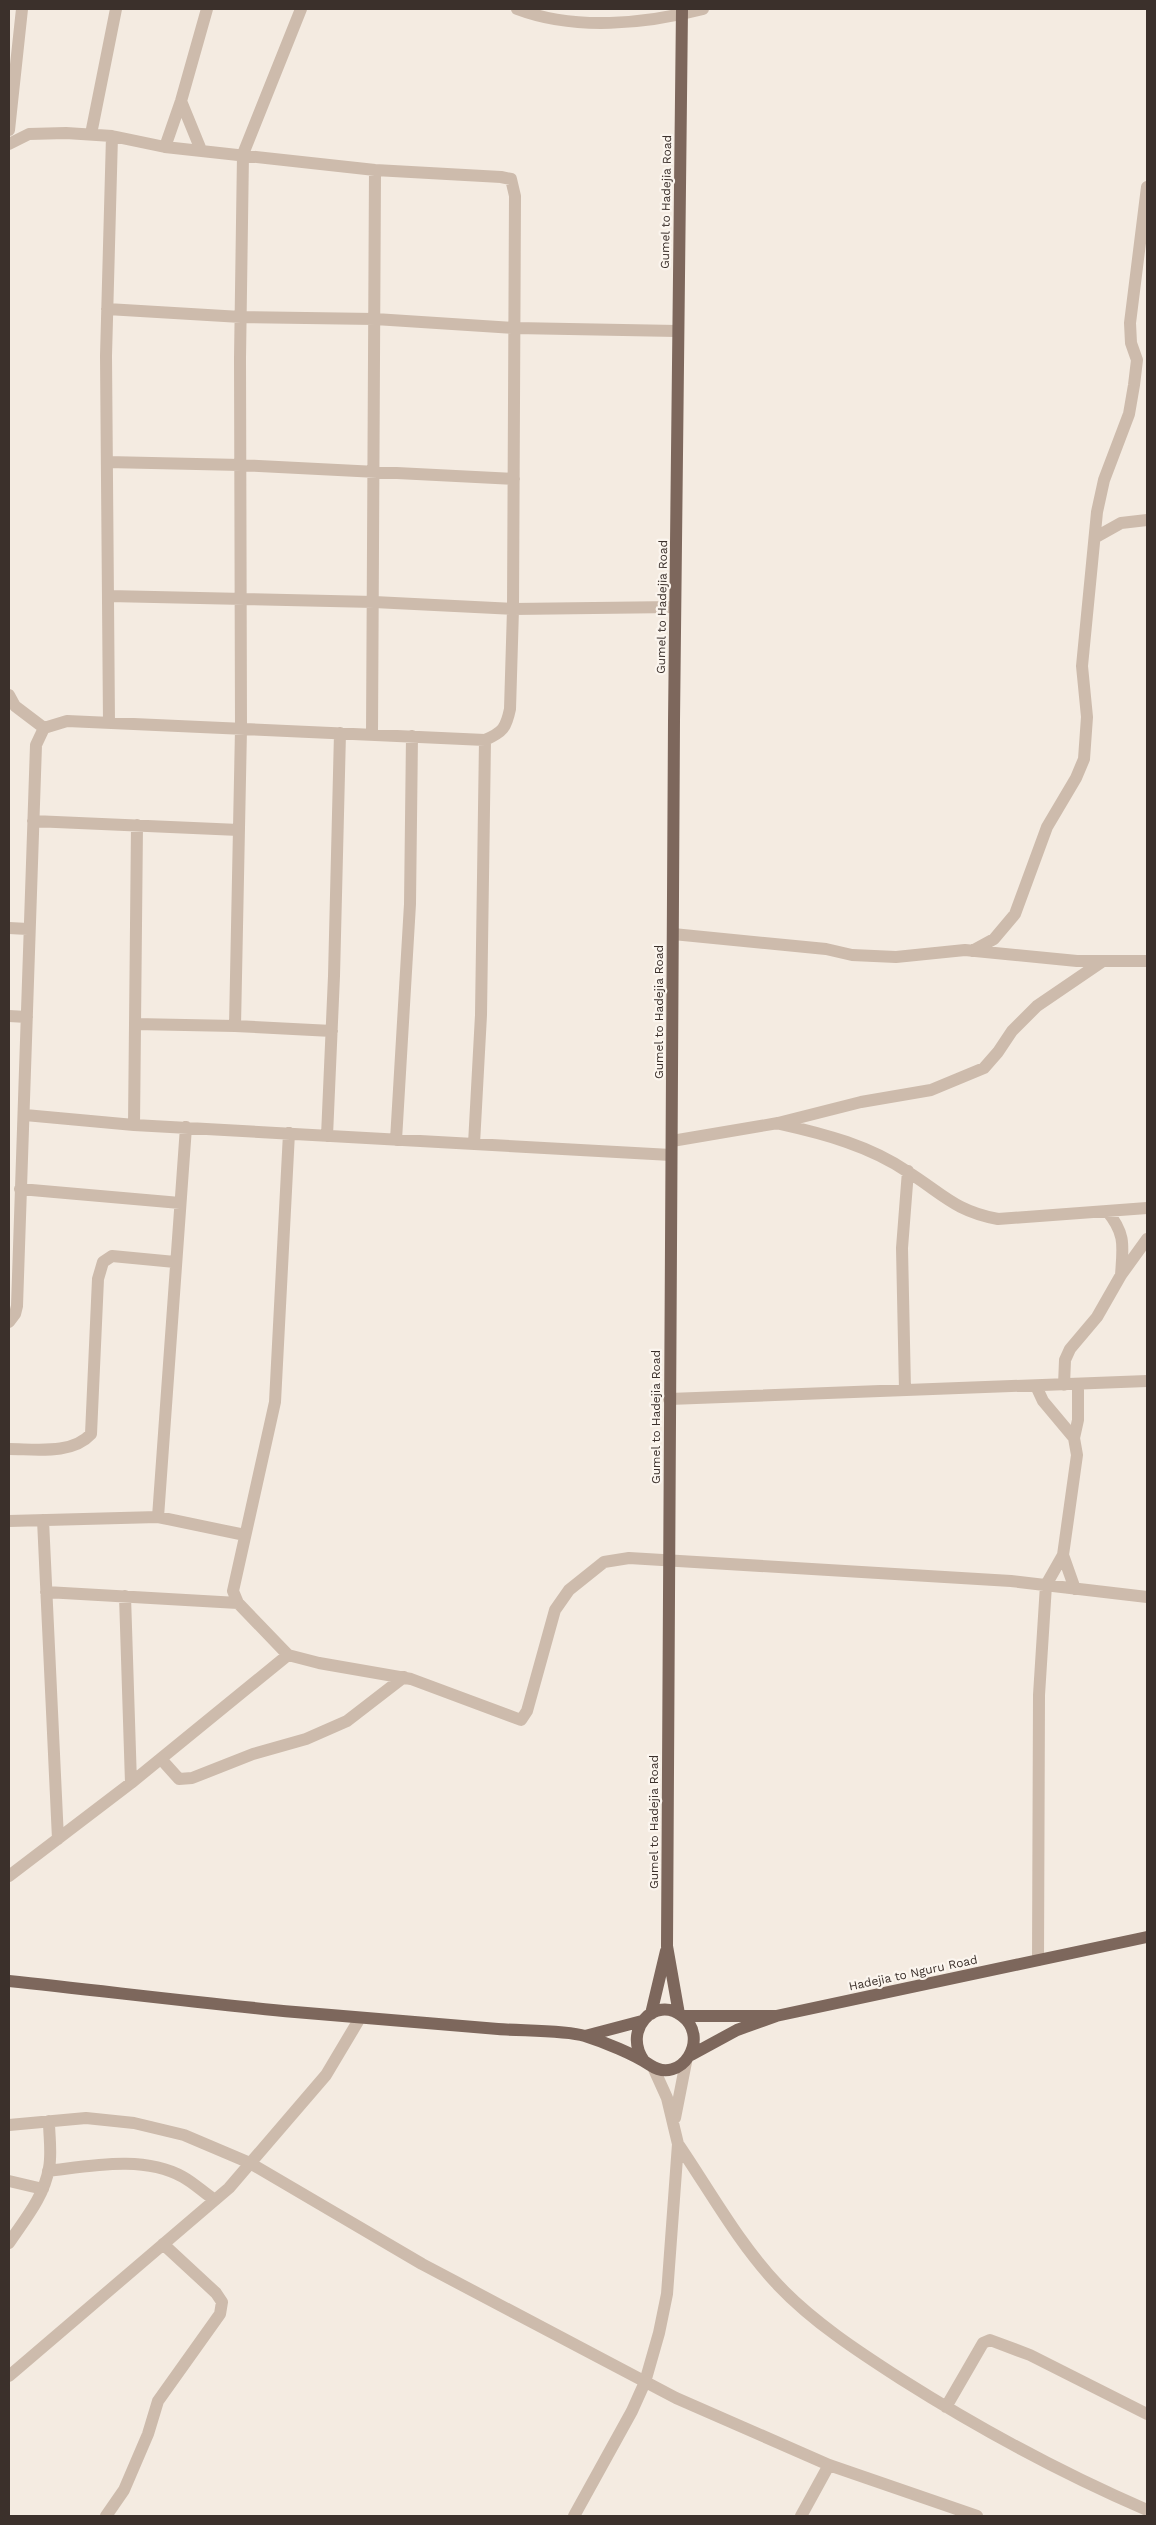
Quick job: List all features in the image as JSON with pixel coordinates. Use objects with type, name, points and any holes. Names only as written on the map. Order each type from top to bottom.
[{"type":"main road","name":"Gumel to Hadejia Road","points":[[681,2015],[667,1946],[677,331],[682,12]]},
{"type":"main road","name":"Hadejia to Nguru Road","points":[[681,2015],[776,2016],[1147,1938]]},
{"type":"main road","points":[[648,2064],[638,2052],[637,2030],[646,2017],[667,1946]]},
{"type":"main road","points":[[9,1980],[360,2018],[585,2036],[664,2070],[676,2068],[737,2030],[776,2016]]},
{"type":"main road","points":[[585,2036],[670,2011],[681,2015],[690,2024],[694,2034],[695,2045],[688,2059]]},
{"type":"street","points":[[9,130],[22,9]]},
{"type":"street","points":[[91,134],[116,9]]},
{"type":"street","points":[[165,147],[181,101],[207,9]]},
{"type":"street","points":[[235,1026],[241,729],[243,154],[301,9]]},
{"type":"street","points":[[518,9],[534,15],[584,22],[646,20],[704,9]]},
{"type":"street","points":[[181,101],[201,150]]},
{"type":"street","points":[[9,144],[29,134],[112,136],[165,147],[243,154],[375,170],[512,179],[515,196],[513,609],[510,709],[507,725],[498,735],[485,740],[67,721],[44,728],[36,745],[28,929],[25,1115],[20,1189],[13,1225],[16,1306],[15,1314],[9,1322]]},
{"type":"street","points":[[109,723],[107,462],[112,136]]},
{"type":"street","points":[[372,734],[375,170]]},
{"type":"street","points":[[972,951],[994,939],[1015,914],[1047,827],[1076,778],[1084,759],[1087,717],[1082,666],[1097,512],[1104,480],[1129,414],[1142,359],[1131,343],[1130,323],[1147,187]]},
{"type":"street","points":[[108,309],[241,317],[374,319],[514,328],[677,331]]},
{"type":"street","points":[[107,462],[241,465],[514,479]]},
{"type":"street","points":[[1096,537],[1121,523],[1147,520]]},
{"type":"street","points":[[109,596],[374,602],[513,609],[675,607]]},
{"type":"street","points":[[9,695],[15,706],[44,728]]},
{"type":"street","points":[[327,1136],[332,1031],[340,733]]},
{"type":"street","points":[[396,1140],[410,904],[412,736]]},
{"type":"street","points":[[474,1144],[481,1015],[485,740]]},
{"type":"street","points":[[33,821],[239,830]]},
{"type":"street","points":[[134,1125],[137,825]]},
{"type":"street","points":[[9,928],[28,929]]},
{"type":"street","points":[[673,934],[826,950],[852,955],[896,957],[972,951],[1103,961],[1147,961]]},
{"type":"street","points":[[672,1141],[778,1123],[861,1102],[931,1090],[984,1068],[998,1052],[1012,1031],[1037,1006],[1103,961]]},
{"type":"street","points":[[9,1016],[27,1017]]},
{"type":"street","points":[[135,1024],[235,1026],[332,1031]]},
{"type":"street","points":[[25,1115],[134,1125],[672,1155]]},
{"type":"street","points":[[778,1123],[828,1135],[862,1148],[908,1171],[944,1198],[976,1215],[998,1219],[1147,1208]]},
{"type":"street","points":[[158,1517],[186,1127]]},
{"type":"street","points":[[289,1133],[274,1402],[233,1591],[238,1603],[288,1655],[319,1663],[404,1678],[521,1720],[527,1711],[555,1610],[569,1590],[604,1562],[629,1558],[668,1560],[1046,1585],[1147,1597]]},
{"type":"street","points":[[905,1390],[902,1248],[908,1171]]},
{"type":"street","points":[[20,1189],[180,1203]]},
{"type":"street","points":[[1107,1211],[1119,1226],[1122,1238],[1121,1275]]},
{"type":"street","points":[[1064,1385],[1064,1360],[1070,1349],[1097,1316],[1121,1275],[1147,1239]]},
{"type":"street","points":[[9,1449],[64,1448],[84,1442],[91,1434],[98,1279],[103,1262],[112,1256],[175,1262]]},
{"type":"street","points":[[670,1399],[1147,1381]]},
{"type":"street","points":[[1038,1960],[1039,1695],[1046,1585],[1063,1555],[1077,1455],[1074,1438],[1078,1420],[1078,1384]]},
{"type":"street","points":[[1036,1386],[1043,1401],[1074,1438]]},
{"type":"street","points":[[9,1521],[158,1517],[245,1535]]},
{"type":"street","points":[[43,1520],[58,1839]]},
{"type":"street","points":[[1063,1555],[1075,1589]]},
{"type":"street","points":[[46,1592],[238,1603]]},
{"type":"street","points":[[125,1596],[131,1783]]},
{"type":"street","points":[[9,1876],[162,1759],[288,1655]]},
{"type":"street","points":[[162,1759],[179,1779],[192,1778],[253,1754],[306,1739],[347,1721],[404,1678]]},
{"type":"street","points":[[10,2374],[229,2188],[326,2074],[360,2018]]},
{"type":"street","points":[[674,2121],[688,2059]]},
{"type":"street","points":[[574,2516],[632,2411],[645,2382],[659,2333],[667,2294],[678,2144],[667,2098],[648,2064]]},
{"type":"street","points":[[9,2125],[86,2118],[134,2123],[184,2135],[250,2164],[422,2264],[645,2382],[829,2465],[977,2516]]},
{"type":"street","points":[[9,2243],[43,2190],[48,2171],[49,2121]]},
{"type":"street","points":[[678,2144],[755,2258],[778,2286],[807,2311],[865,2356],[946,2406],[1046,2464],[1147,2510]]},
{"type":"street","points":[[48,2171],[92,2166],[145,2165],[162,2168],[183,2177],[215,2200]]},
{"type":"street","points":[[9,2181],[43,2190]]},
{"type":"street","points":[[106,2516],[114,2511],[124,2490],[148,2434],[158,2401],[220,2314],[222,2302],[216,2293],[164,2244]]},
{"type":"street","points":[[946,2406],[983,2343],[990,2340],[1030,2355],[1147,2414]]},
{"type":"street","points":[[801,2516],[829,2465]]}]
